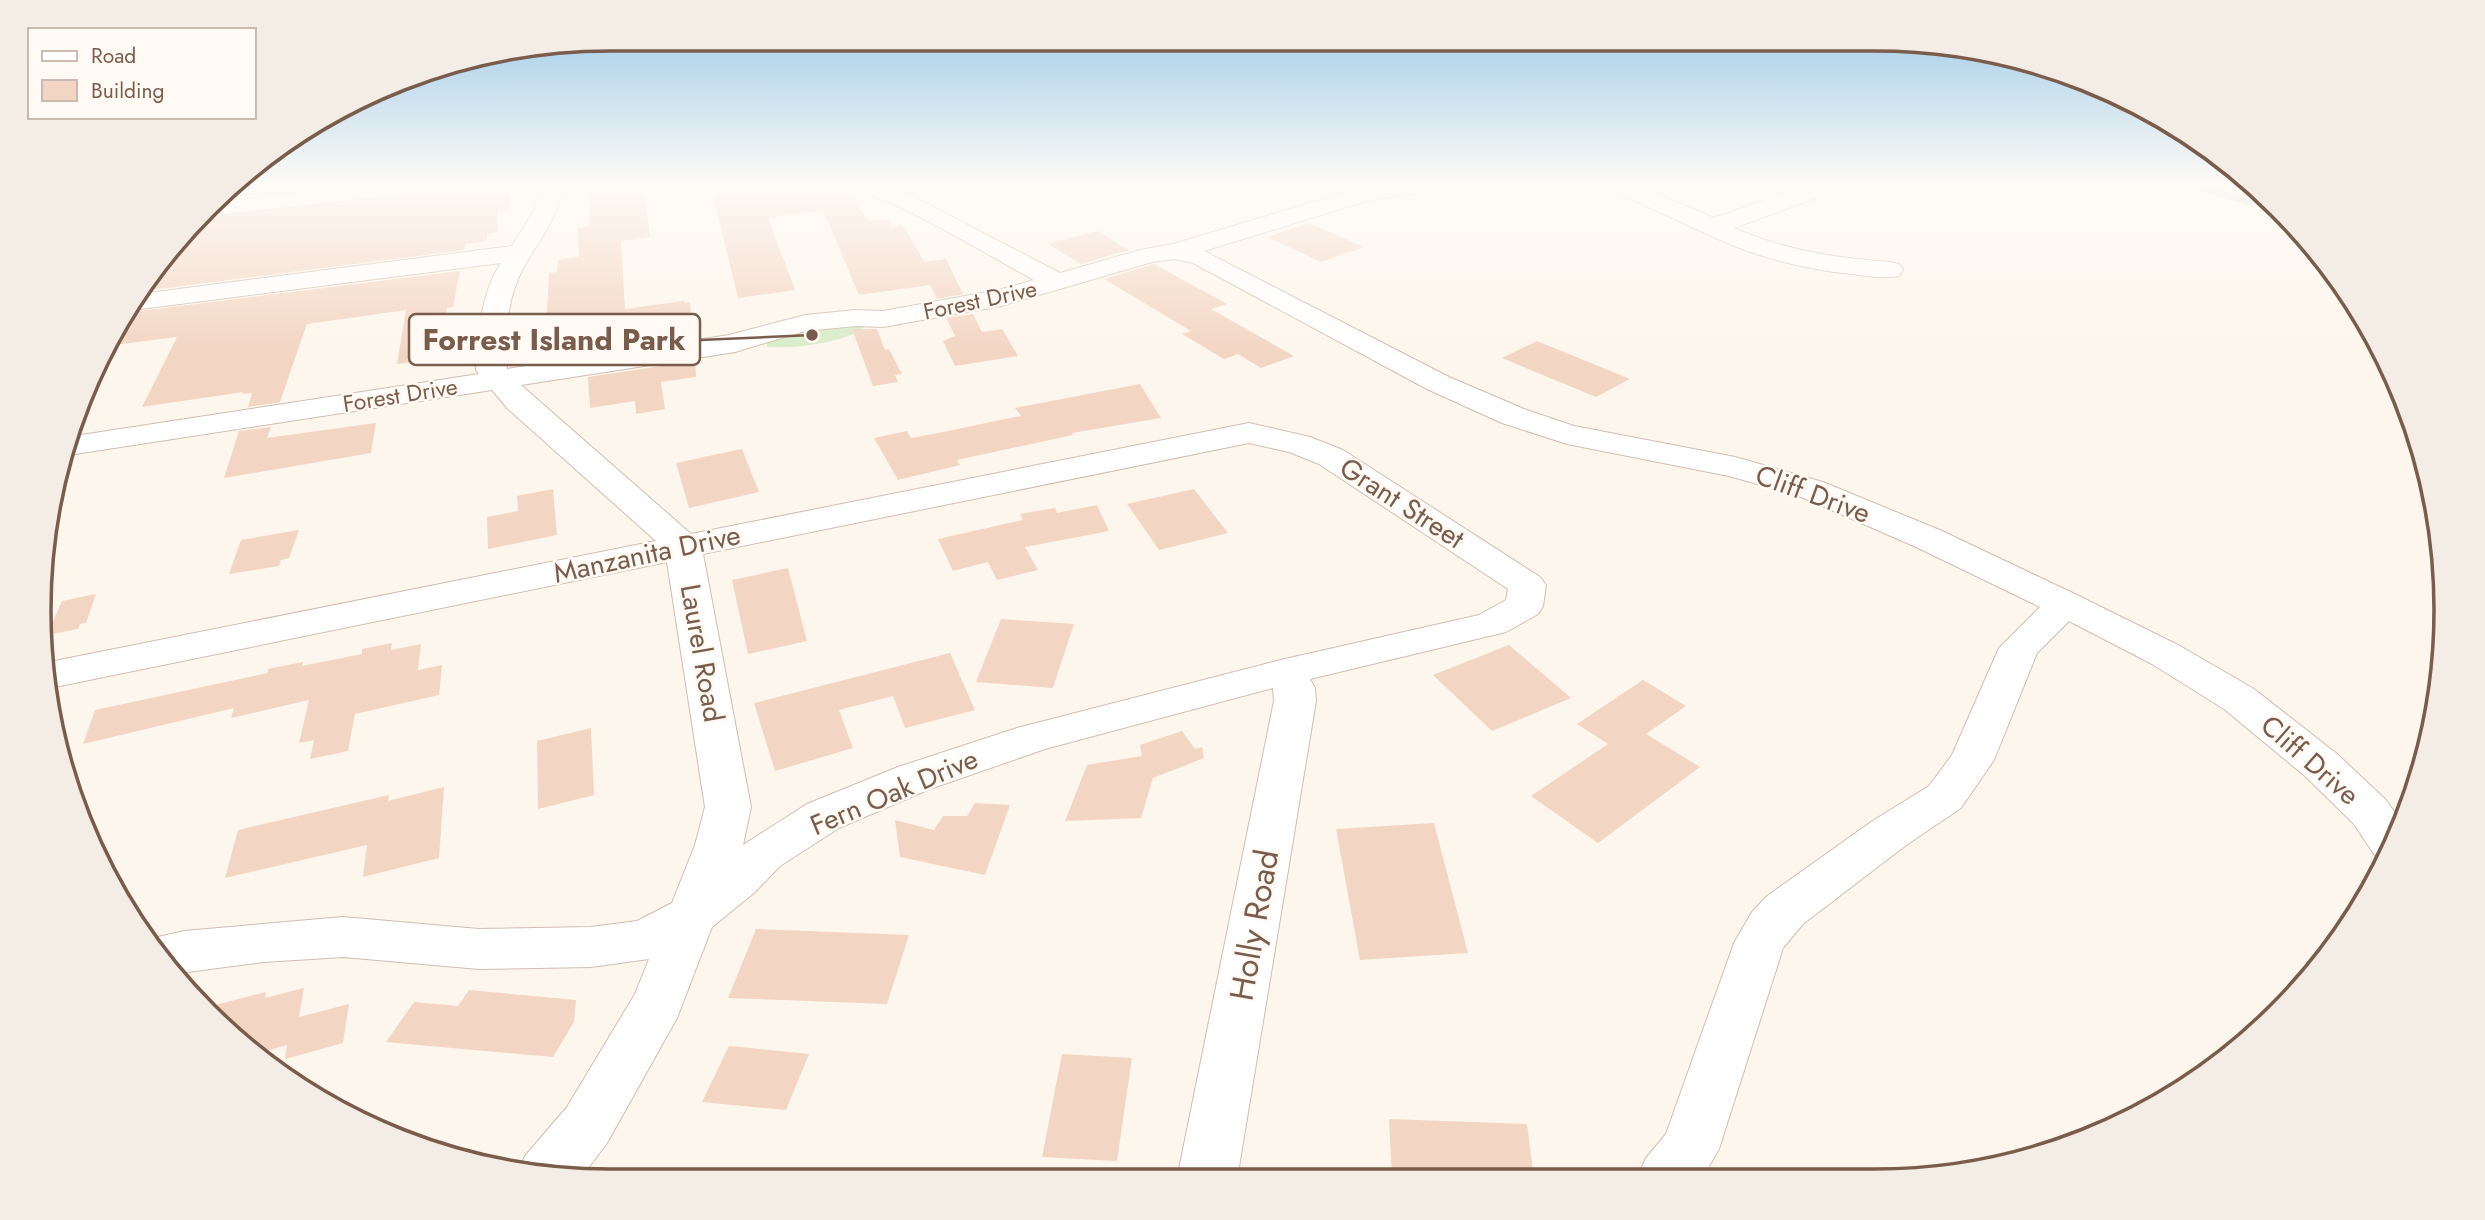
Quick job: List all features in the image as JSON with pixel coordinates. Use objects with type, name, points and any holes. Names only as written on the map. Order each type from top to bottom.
[{"type":"street","points":[[498,380],[491,370],[497,299],[527,240]]},
{"type":"street","points":[[979,240],[1059,283]]},
{"type":"street","name":"Forest Drive","points":[[76,445],[734,343],[754,350],[774,352],[829,346],[869,335],[883,319],[1001,298],[1212,240]]},
{"type":"street","points":[[1744,240],[1795,257],[1851,267],[1890,270]]},
{"type":"street","name":"Cliff Drive","points":[[1176,251],[1202,258],[1438,383],[1513,416],[1567,434],[1735,467],[1811,489],[1929,539],[2065,604],[2166,655],[2239,699],[2331,775],[2369,811],[2387,836]]},
{"type":"street","points":[[143,302],[518,253]]},
{"type":"street","name":"Laurel Road","points":[[498,380],[570,449],[683,546],[728,807],[719,845],[658,1002],[587,1125],[554,1166]]},
{"type":"street","name":"Manzanita Drive","points":[[55,674],[304,626],[683,546],[1250,433]]},
{"type":"street","name":"Grant Street","points":[[1250,433],[1299,444],[1331,457],[1527,585],[1524,606]]},
{"type":"street","points":[[1674,1169],[1690,1149],[1759,943],[1770,926],[1785,910],[1888,834],[1945,797],[1972,760],[2019,648],[2065,604]]},
{"type":"street","name":"Fern Oak Drive","points":[[169,954],[250,943],[343,937],[479,949],[591,947],[646,940],[691,916],[737,880],[763,854],[823,816],[903,783],[1032,738],[1285,672],[1492,624],[1524,606]]},
{"type":"street","name":"Holly Road","points":[[1209,1169],[1295,701],[1294,688],[1285,672]]},
{"type":"green space","points":[[861,323],[865,327],[856,333],[832,341],[804,346],[767,347],[768,338],[781,332]]},
{"type":"building","points":[[191,240],[487,240],[465,244],[464,250],[152,290]]},
{"type":"building","points":[[578,240],[629,240],[621,241],[625,309],[690,302],[693,338],[587,354],[586,338],[545,344],[549,273],[557,272],[558,260],[579,257]]},
{"type":"building","points":[[724,240],[776,240],[795,290],[738,298]]},
{"type":"building","points":[[836,240],[912,240],[924,262],[946,259],[963,294],[937,299],[930,285],[859,295]]},
{"type":"building","points":[[1063,240],[1112,240],[1129,250],[1081,264],[1048,244]]},
{"type":"building","points":[[1273,240],[1348,240],[1364,247],[1321,262]]},
{"type":"building","points":[[1154,264],[1227,304],[1211,309],[1294,356],[1261,368],[1238,354],[1224,359],[1182,334],[1191,331],[1104,279]]},
{"type":"building","points":[[460,271],[453,307],[447,308],[441,358],[397,364],[406,310],[307,324],[280,402],[248,407],[252,393],[242,394],[243,392],[142,407],[177,337],[118,344],[137,311]]},
{"type":"building","points":[[973,314],[982,332],[1002,329],[1018,356],[955,366],[943,341],[955,336],[946,318]]},
{"type":"building","points":[[852,329],[877,329],[885,350],[889,349],[902,374],[895,375],[898,382],[873,386]]},
{"type":"building","points":[[1537,341],[1630,379],[1596,397],[1502,358]]},
{"type":"building","points":[[695,361],[696,377],[661,382],[665,409],[636,414],[635,401],[590,408],[588,377]]},
{"type":"building","points":[[1140,384],[1161,418],[1072,433],[1073,435],[957,460],[960,465],[898,480],[874,438],[907,431],[911,438],[938,433],[1021,416],[1015,408]]},
{"type":"building","points":[[376,423],[371,453],[224,478],[239,431],[271,427],[267,438]]},
{"type":"building","points":[[742,449],[759,492],[689,508],[676,463]]},
{"type":"building","points":[[553,489],[557,535],[488,549],[487,517],[518,511],[517,496]]},
{"type":"building","points":[[1194,489],[1228,533],[1159,550],[1127,504]]},
{"type":"building","points":[[1097,505],[1109,531],[1025,547],[1038,570],[997,580],[988,562],[953,571],[938,539],[1023,520],[1020,514],[1055,508],[1057,513]]},
{"type":"building","points":[[299,530],[289,558],[281,560],[279,566],[229,574],[241,540]]},
{"type":"building","points":[[788,568],[807,641],[748,654],[732,580]]},
{"type":"building","points":[[96,594],[86,623],[80,624],[78,629],[52,634],[51,625],[62,601]]},
{"type":"building","points":[[1001,619],[1074,624],[1053,688],[976,682]]},
{"type":"building","points":[[392,643],[391,650],[421,644],[418,670],[442,665],[439,695],[355,714],[348,751],[310,759],[314,740],[299,743],[309,700],[231,718],[234,708],[83,744],[95,710],[268,673],[268,669],[303,662],[302,666],[362,654],[362,649]]},
{"type":"building","points":[[1509,645],[1571,698],[1492,731],[1433,675]]},
{"type":"building","points":[[950,653],[975,710],[905,728],[893,696],[839,710],[853,748],[775,771],[754,703]]},
{"type":"building","points":[[1643,680],[1686,706],[1646,734],[1700,767],[1598,843],[1531,796],[1608,744],[1577,724]]},
{"type":"building","points":[[591,728],[594,795],[538,809],[537,741]]},
{"type":"building","points":[[1182,731],[1195,749],[1202,747],[1204,758],[1153,778],[1141,818],[1065,821],[1087,765],[1142,756],[1140,745]]},
{"type":"building","points":[[444,787],[439,858],[363,877],[367,845],[225,878],[238,830],[389,795],[388,801]]},
{"type":"building","points":[[975,803],[1010,805],[985,875],[900,857],[895,820],[934,830],[943,816],[967,816]]},
{"type":"building","points":[[1434,823],[1468,953],[1360,960],[1336,829]]},
{"type":"building","points":[[756,929],[909,935],[887,1004],[728,998]]},
{"type":"building","points":[[304,988],[299,1017],[349,1004],[343,1043],[285,1059],[287,1045],[266,1051],[215,1005],[266,992],[265,998]]},
{"type":"building","points":[[469,990],[576,1000],[574,1022],[553,1057],[386,1042],[414,1002],[458,1006]]},
{"type":"building","points":[[729,1046],[809,1054],[786,1110],[702,1102]]},
{"type":"building","points":[[1062,1054],[1132,1058],[1117,1161],[1042,1157]]},
{"type":"building","points":[[1389,1119],[1527,1124],[1533,1169],[1392,1169]]},
{"type":"place","name":"Forrest Island Park","points":[[812,335]]}]
